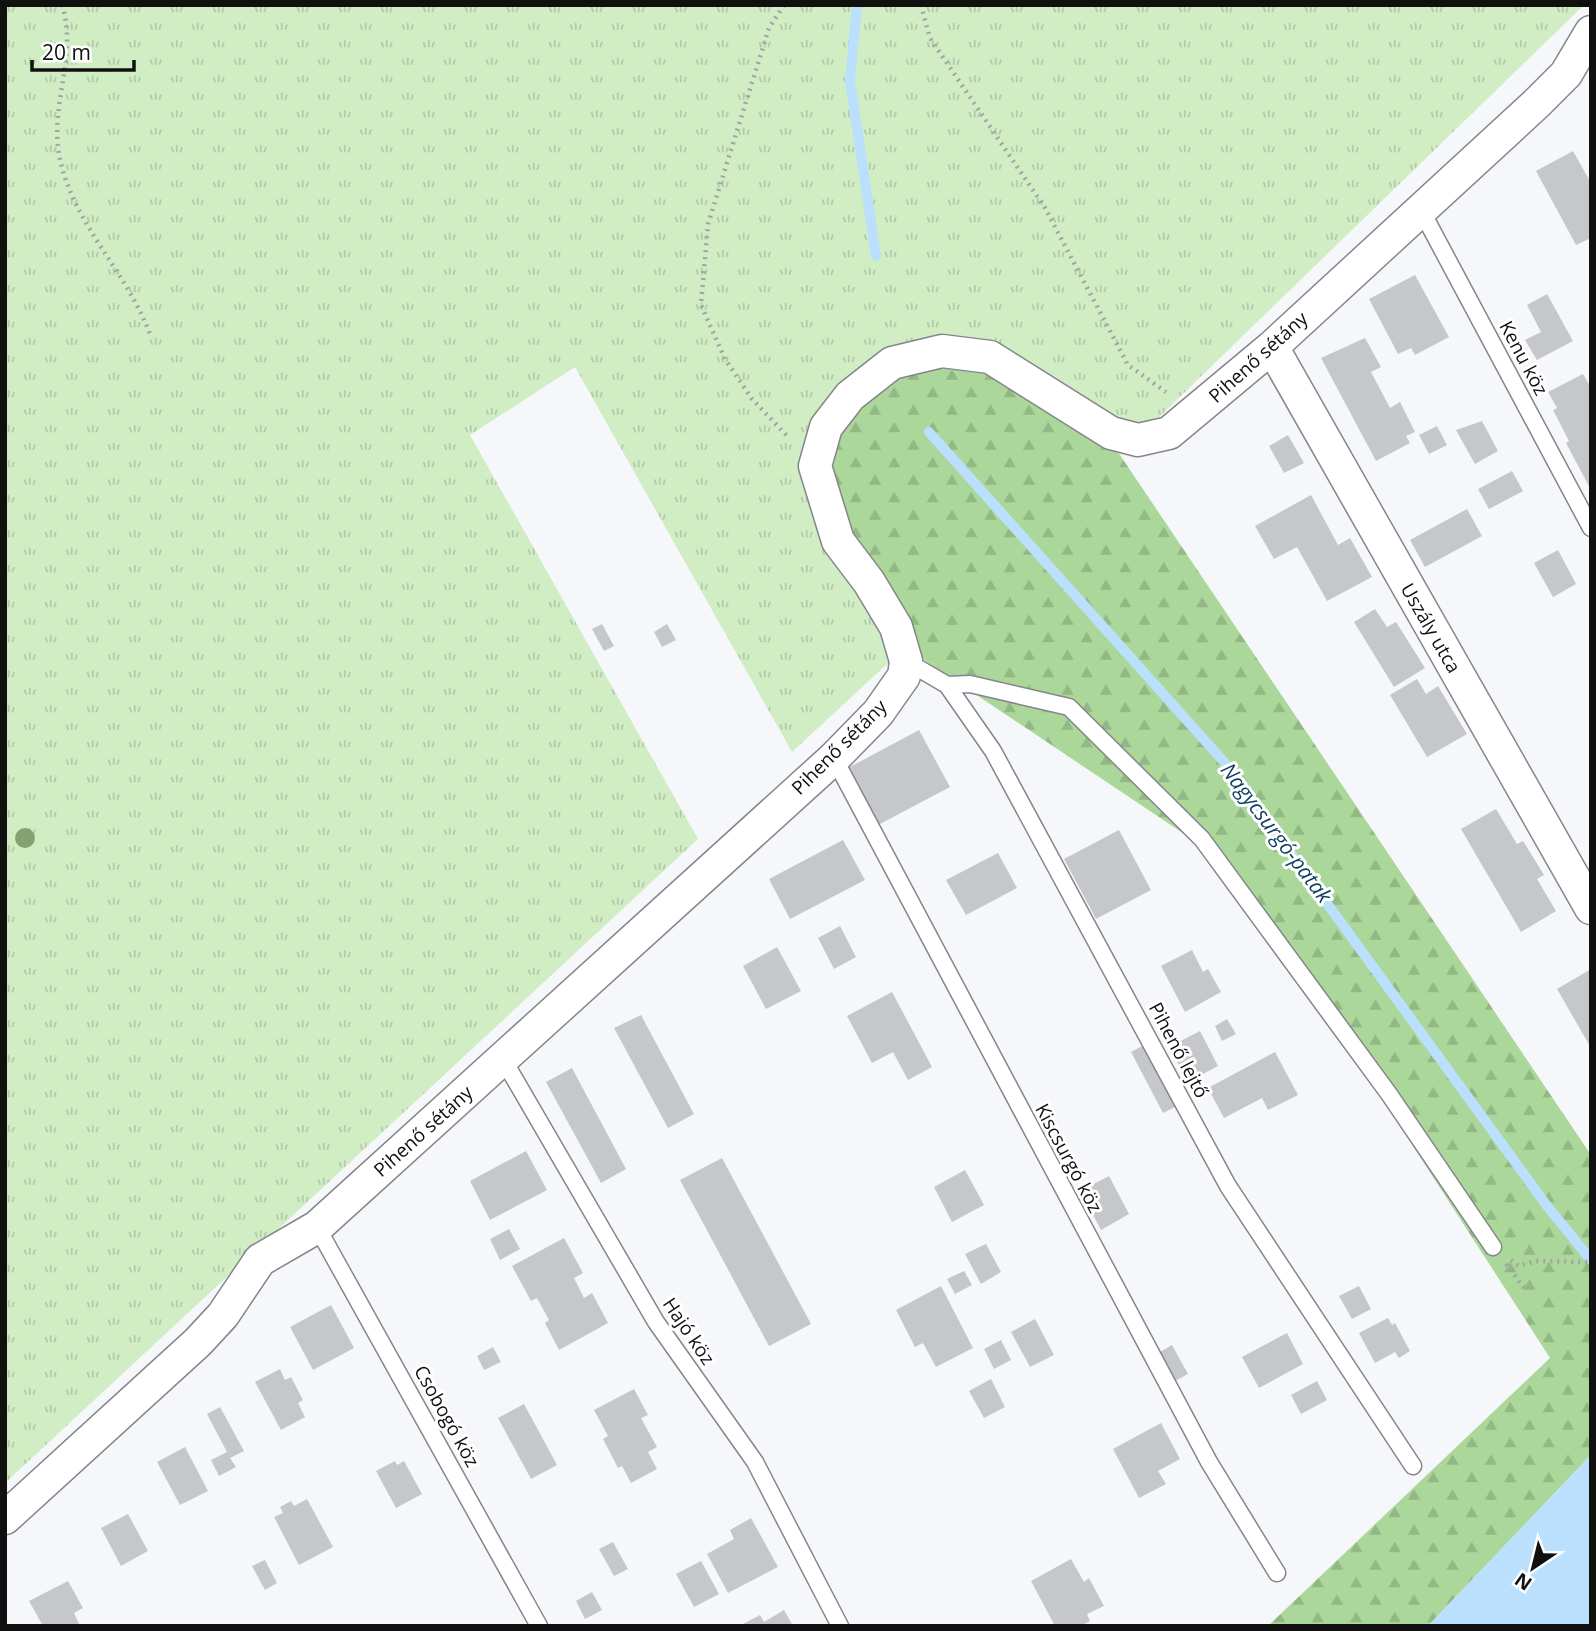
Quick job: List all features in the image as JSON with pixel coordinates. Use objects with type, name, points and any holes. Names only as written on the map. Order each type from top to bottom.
[{"type":"street","name":"Pihenő sétány","points":[[815,466],[826,427],[850,396],[892,363],[942,351],[990,357],[1111,433],[1138,440],[1169,433],[1272,347],[1566,74],[1591,32]]},
{"type":"street","name":"Uszály utca","points":[[1272,347],[1591,908]]},
{"type":"street","points":[[815,466],[838,541],[869,582],[896,627],[906,662]]},
{"type":"street","name":"Pihenő sétány","points":[[5,1518],[198,1342],[223,1315],[260,1260],[317,1227],[834,758],[878,712],[904,676],[906,662]]},
{"type":"lane","name":"Kenu köz","points":[[1420,208],[1591,528]]},
{"type":"lane","name":"Pihenő lejtő","points":[[906,662],[947,685],[993,751],[1228,1186],[1413,1466]]},
{"type":"lane","points":[[947,685],[970,684],[1069,708],[1202,839],[1389,1094],[1493,1247]]},
{"type":"lane","name":"Kiscsurgó köz","points":[[834,758],[1209,1462],[1277,1573]]},
{"type":"lane","name":"Hajó köz","points":[[503,1059],[656,1322],[755,1462],[840,1626]]},
{"type":"lane","name":"Csobogó köz","points":[[317,1227],[539,1626]]},
{"type":"path","points":[[62,5],[66,17],[66,73],[60,100],[58,151],[65,179],[80,215],[138,301],[150,334]]},
{"type":"path","points":[[784,5],[769,28],[708,224],[701,305],[725,359],[752,399],[815,466]]},
{"type":"path","points":[[921,5],[930,38],[1045,208],[1128,365],[1196,412]]},
{"type":"path","points":[[1519,1266],[1536,1261],[1591,1262]]},
{"type":"green space","points":[[5,5],[1584,5],[1120,455],[1068,420],[876,575],[907,611],[911,632],[898,654],[792,752],[575,367],[470,435],[698,839],[5,1483]]},
{"type":"green space","points":[[941,368],[981,370],[1068,420],[1120,455],[1591,1155],[1591,1455],[1428,1626],[1268,1626],[1550,1358],[1232,866],[917,655],[907,611],[847,537],[832,474],[838,440],[855,411],[893,378]]},
{"type":"water","points":[[1591,1455],[1591,1626],[1428,1626]]},
{"type":"building","points":[[1573,151],[1591,183],[1591,238],[1576,245],[1536,171]]},
{"type":"building","points":[[1415,275],[1449,337],[1415,355],[1411,348],[1398,354],[1369,299]]},
{"type":"building","points":[[1547,294],[1573,341],[1537,360],[1525,340],[1541,332],[1527,305]]},
{"type":"building","points":[[1365,338],[1381,367],[1371,372],[1390,408],[1400,402],[1415,432],[1406,436],[1410,443],[1376,461],[1321,358]]},
{"type":"building","points":[[1583,374],[1591,388],[1591,490],[1566,443],[1569,441],[1553,410],[1557,408],[1548,392]]},
{"type":"building","points":[[1482,421],[1498,451],[1475,464],[1456,430]]},
{"type":"building","points":[[1437,426],[1447,445],[1429,454],[1419,435]]},
{"type":"building","points":[[1288,435],[1304,463],[1284,473],[1269,446]]},
{"type":"building","points":[[1512,471],[1523,491],[1489,509],[1478,489]]},
{"type":"building","points":[[1311,495],[1338,545],[1350,538],[1372,577],[1327,601],[1297,547],[1274,559],[1255,526]]},
{"type":"building","points":[[1467,509],[1482,536],[1425,567],[1410,540]]},
{"type":"building","points":[[1558,550],[1576,584],[1553,597],[1534,563]]},
{"type":"building","points":[[1375,609],[1387,627],[1396,622],[1425,668],[1394,687],[1354,622]]},
{"type":"building","points":[[602,624],[614,646],[604,651],[592,629]]},
{"type":"building","points":[[667,624],[676,640],[662,647],[654,632]]},
{"type":"building","points":[[1417,679],[1426,694],[1438,686],[1467,734],[1427,757],[1390,695]]},
{"type":"building","points":[[919,730],[950,787],[878,825],[848,768]]},
{"type":"building","points":[[1496,809],[1517,844],[1523,841],[1544,875],[1537,879],[1556,911],[1521,932],[1461,829]]},
{"type":"building","points":[[1119,830],[1151,890],[1096,919],[1064,859]]},
{"type":"building","points":[[843,840],[865,880],[790,919],[769,879]]},
{"type":"building","points":[[998,853],[1017,888],[966,915],[946,880]]},
{"type":"building","points":[[840,926],[856,957],[834,969],[818,938]]},
{"type":"building","points":[[777,947],[801,991],[766,1009],[743,966]]},
{"type":"building","points":[[1192,950],[1203,972],[1208,969],[1221,992],[1185,1012],[1161,966]]},
{"type":"building","points":[[1591,969],[1591,1048],[1557,989]]},
{"type":"building","points":[[892,992],[932,1067],[908,1080],[893,1052],[872,1063],[847,1016]]},
{"type":"building","points":[[641,1015],[694,1114],[668,1128],[614,1028]]},
{"type":"building","points":[[1227,1019],[1236,1034],[1222,1041],[1215,1026]]},
{"type":"building","points":[[1200,1031],[1218,1066],[1188,1082],[1169,1047]]},
{"type":"building","points":[[1142,1046],[1175,1107],[1163,1113],[1131,1052]]},
{"type":"building","points":[[1275,1052],[1298,1095],[1268,1110],[1262,1098],[1224,1118],[1208,1088]]},
{"type":"building","points":[[572,1068],[626,1169],[601,1183],[546,1082]]},
{"type":"building","points":[[526,1151],[547,1190],[490,1220],[470,1181]]},
{"type":"building","points":[[722,1158],[811,1324],[769,1346],[680,1180]]},
{"type":"building","points":[[965,1170],[984,1205],[952,1222],[934,1187]]},
{"type":"building","points":[[1109,1176],[1129,1214],[1101,1230],[1080,1191]]},
{"type":"building","points":[[509,1229],[520,1249],[500,1260],[490,1239]]},
{"type":"building","points":[[564,1238],[583,1273],[574,1278],[584,1298],[592,1293],[608,1323],[559,1350],[545,1323],[549,1320],[537,1298],[531,1301],[512,1266]]},
{"type":"building","points":[[986,1244],[1001,1272],[981,1284],[965,1254]]},
{"type":"building","points":[[964,1271],[972,1285],[955,1294],[947,1279]]},
{"type":"building","points":[[941,1286],[973,1348],[936,1367],[923,1343],[915,1347],[896,1310]]},
{"type":"building","points":[[1359,1286],[1371,1309],[1352,1319],[1339,1296]]},
{"type":"building","points":[[331,1305],[354,1348],[313,1370],[290,1327]]},
{"type":"building","points":[[1388,1318],[1392,1325],[1395,1323],[1410,1351],[1399,1358],[1395,1352],[1375,1363],[1359,1333]]},
{"type":"building","points":[[1035,1319],[1054,1355],[1030,1367],[1011,1332]]},
{"type":"building","points":[[1287,1333],[1303,1364],[1259,1388],[1242,1357]]},
{"type":"building","points":[[1001,1340],[1011,1360],[994,1369],[984,1349]]},
{"type":"building","points":[[1172,1345],[1188,1374],[1175,1381],[1160,1352]]},
{"type":"building","points":[[493,1347],[501,1362],[484,1370],[477,1356]]},
{"type":"building","points":[[280,1369],[285,1380],[291,1377],[303,1400],[298,1403],[305,1417],[281,1430],[255,1382]]},
{"type":"building","points":[[991,1379],[1005,1407],[984,1418],[969,1391]]},
{"type":"building","points":[[1317,1381],[1327,1400],[1301,1414],[1291,1395]]},
{"type":"building","points":[[634,1389],[648,1415],[641,1418],[657,1447],[648,1452],[657,1469],[631,1483],[622,1466],[618,1468],[603,1439],[608,1436],[594,1410]]},
{"type":"building","points":[[524,1404],[557,1465],[531,1479],[498,1418]]},
{"type":"building","points":[[220,1407],[244,1451],[230,1458],[236,1467],[219,1476],[211,1460],[227,1452],[207,1414]]},
{"type":"building","points":[[1161,1423],[1180,1459],[1158,1471],[1166,1484],[1139,1498],[1113,1449]]},
{"type":"building","points":[[185,1447],[208,1491],[180,1505],[157,1462]]},
{"type":"building","points":[[395,1461],[397,1465],[404,1461],[422,1494],[396,1508],[376,1471]]},
{"type":"building","points":[[307,1499],[333,1547],[299,1565],[274,1517],[283,1513],[280,1507],[291,1501],[294,1506]]},
{"type":"building","points":[[128,1514],[148,1551],[121,1566],[101,1528]]},
{"type":"building","points":[[751,1518],[778,1567],[728,1593],[707,1554],[734,1539],[730,1530]]},
{"type":"building","points":[[613,1542],[628,1569],[614,1576],[599,1549]]},
{"type":"building","points":[[1071,1559],[1084,1582],[1089,1578],[1104,1606],[1087,1614],[1090,1621],[1081,1626],[1055,1626],[1031,1581]]},
{"type":"building","points":[[265,1560],[277,1583],[265,1590],[252,1566]]},
{"type":"building","points":[[701,1561],[719,1594],[694,1607],[676,1574]]},
{"type":"building","points":[[68,1581],[83,1608],[74,1613],[80,1626],[43,1626],[29,1601]]},
{"type":"building","points":[[592,1592],[602,1610],[585,1619],[576,1601]]},
{"type":"building","points":[[784,1610],[793,1626],[739,1626],[760,1615],[764,1622]]},
{"type":"waterway","points":[[857,5],[850,81],[876,256]]},
{"type":"waterway","name":"Nagycsurgó-patak","points":[[929,432],[1225,763],[1547,1206],[1591,1260]]}]
